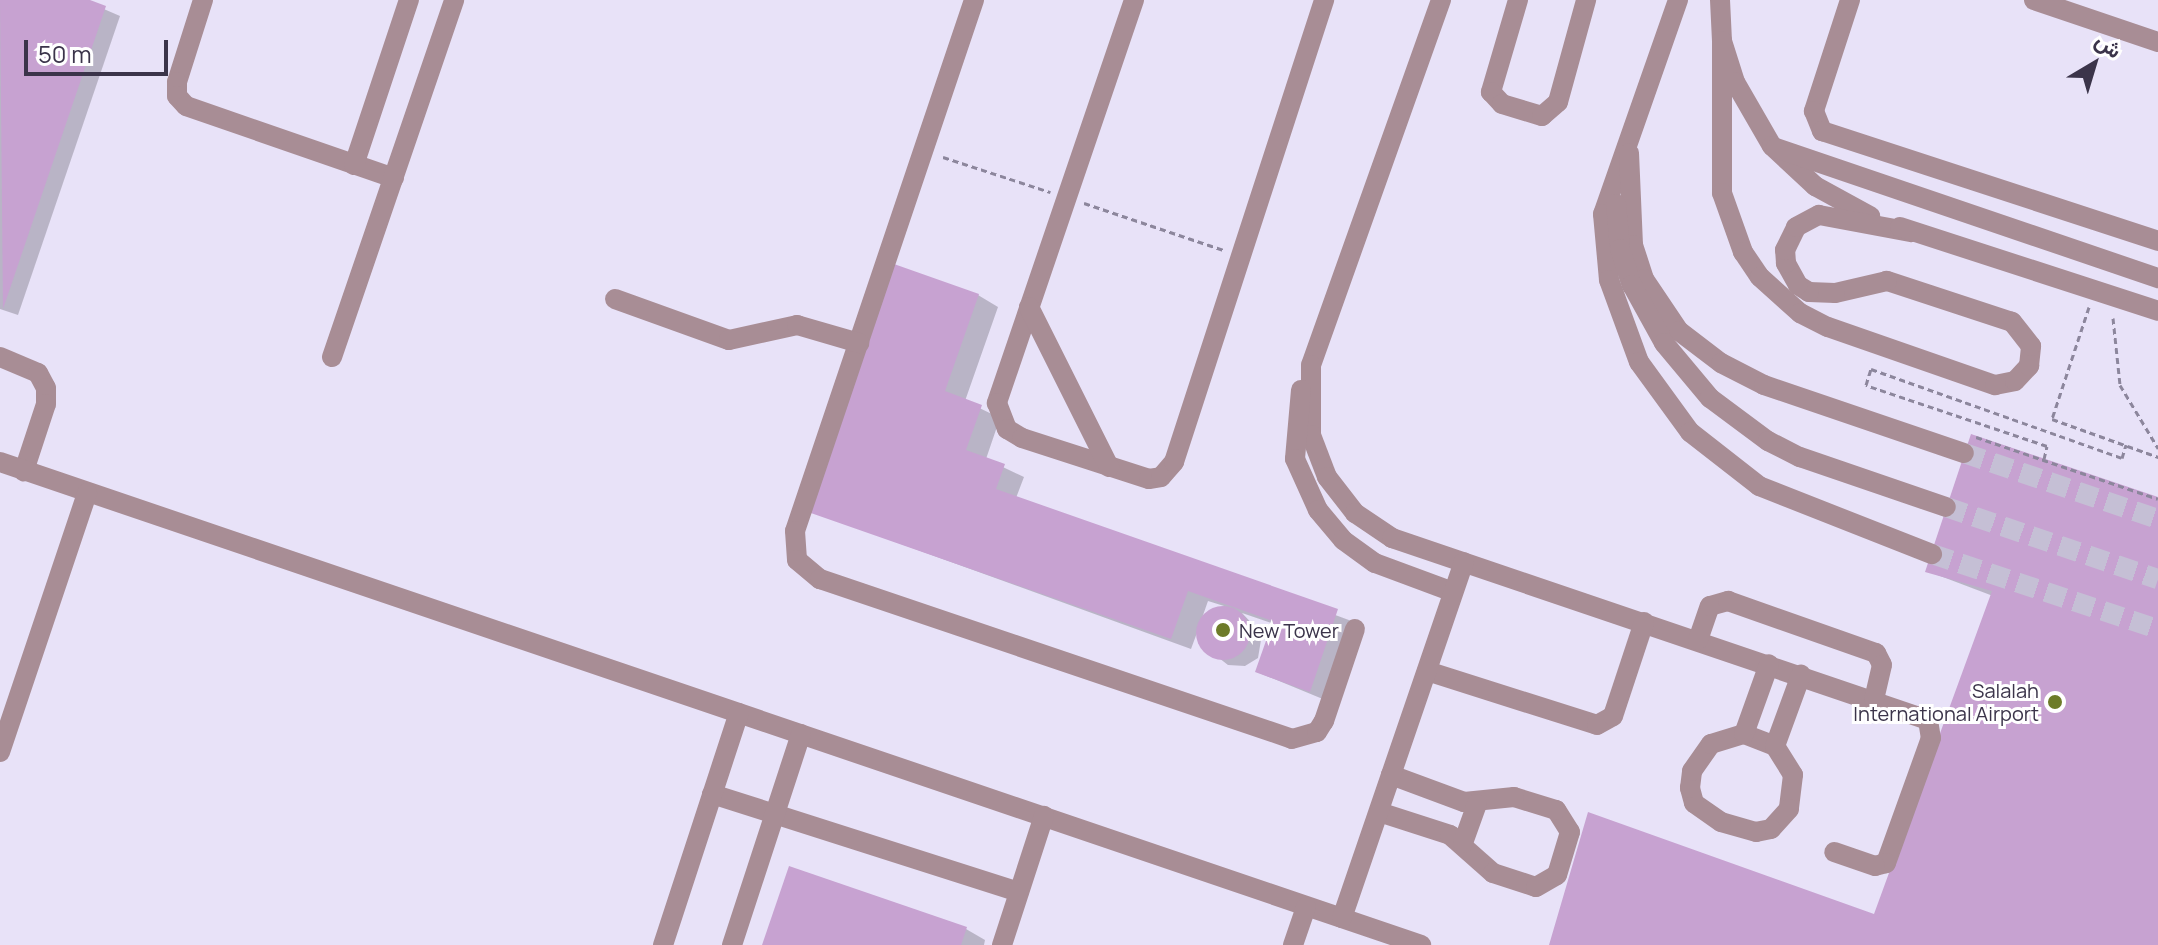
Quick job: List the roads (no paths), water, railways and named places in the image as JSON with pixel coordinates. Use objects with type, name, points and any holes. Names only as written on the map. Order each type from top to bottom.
[{"type":"street","points":[[203,0],[177,82],[177,96],[186,106],[394,178]]},
{"type":"street","points":[[354,165],[409,0]]},
{"type":"street","points":[[332,357],[454,0]]},
{"type":"street","points":[[974,0],[795,531],[792,546],[807,572],[1292,739],[1317,732],[1324,721],[1355,629]]},
{"type":"street","points":[[1134,0],[997,403],[999,417],[1007,429],[1022,438],[1149,479],[1161,477],[1174,462],[1324,0]]},
{"type":"street","points":[[1441,0],[1300,393],[1293,434],[1301,477],[1318,510],[1343,540],[1375,563],[1453,592]]},
{"type":"street","points":[[1518,0],[1491,92],[1502,104],[1542,116],[1558,102],[1586,0]]},
{"type":"street","points":[[1678,0],[1603,214],[1609,280],[1627,335],[1663,399],[1701,442],[1759,486],[1932,554]]},
{"type":"street","points":[[1720,0],[1722,193],[1743,252],[1760,277],[1800,313],[1828,327],[1995,385],[2015,381],[2029,366],[2031,346],[2012,322],[1887,281],[1835,293],[1809,292],[1798,285],[1786,263],[1796,227],[1819,215],[1911,232]]},
{"type":"street","points":[[1850,0],[1814,111],[1822,131],[2158,241]]},
{"type":"street","points":[[2034,0],[2158,42]]},
{"type":"street","points":[[1722,41],[1747,108],[1772,146],[1840,202],[1911,232],[2158,311]]},
{"type":"street","points":[[1772,146],[2158,278]]},
{"type":"street","points":[[1625,151],[1638,282],[1686,371],[1738,421],[1800,457],[1946,507]]},
{"type":"street","points":[[1638,282],[1679,331],[1744,376],[1967,444]]},
{"type":"street","points":[[615,299],[729,340],[797,325],[859,343]]},
{"type":"street","points":[[1029,307],[1109,467]]},
{"type":"street","points":[[0,357],[38,373],[46,388],[46,404],[24,471]]},
{"type":"street","points":[[1311,365],[1311,435],[1340,496],[1392,538],[1874,699],[1928,720],[1931,738],[1886,863],[1875,866],[1834,852]]},
{"type":"street","points":[[0,462],[1421,945]]},
{"type":"street","points":[[0,752],[87,493]]},
{"type":"street","points":[[1342,918],[1464,562]]},
{"type":"street","points":[[1698,640],[1710,606],[1728,601],[1876,653],[1882,665],[1874,699]]},
{"type":"street","points":[[1427,671],[1597,725],[1613,716],[1644,622]]},
{"type":"street","points":[[1744,734],[1769,664]]},
{"type":"street","points":[[1775,746],[1801,675]]},
{"type":"street","points":[[663,945],[739,713]]},
{"type":"street","points":[[732,945],[801,734]]},
{"type":"street","points":[[1744,734],[1775,746],[1793,775],[1794,793],[1782,820],[1756,832],[1721,822],[1694,803],[1692,771],[1711,744],[1744,734]]},
{"type":"street","points":[[1379,812],[1463,843],[1493,873],[1536,887],[1557,875],[1570,832],[1564,815],[1514,797],[1477,804],[1391,775]]},
{"type":"street","points":[[712,794],[1019,892]]},
{"type":"street","points":[[1463,843],[1477,804]]},
{"type":"street","points":[[1002,945],[1044,816]]},
{"type":"street","points":[[1293,945],[1306,907]]},
{"type":"tunnel","points":[[1964,453],[2158,519]]},
{"type":"tunnel","points":[[1946,507],[2158,579]]},
{"type":"tunnel","points":[[1932,554],[2158,629]]},
{"type":"place","name":"New Tower","points":[[1223,630]]},
{"type":"place","name":"Salalah International Airport","points":[[2055,702]]}]
